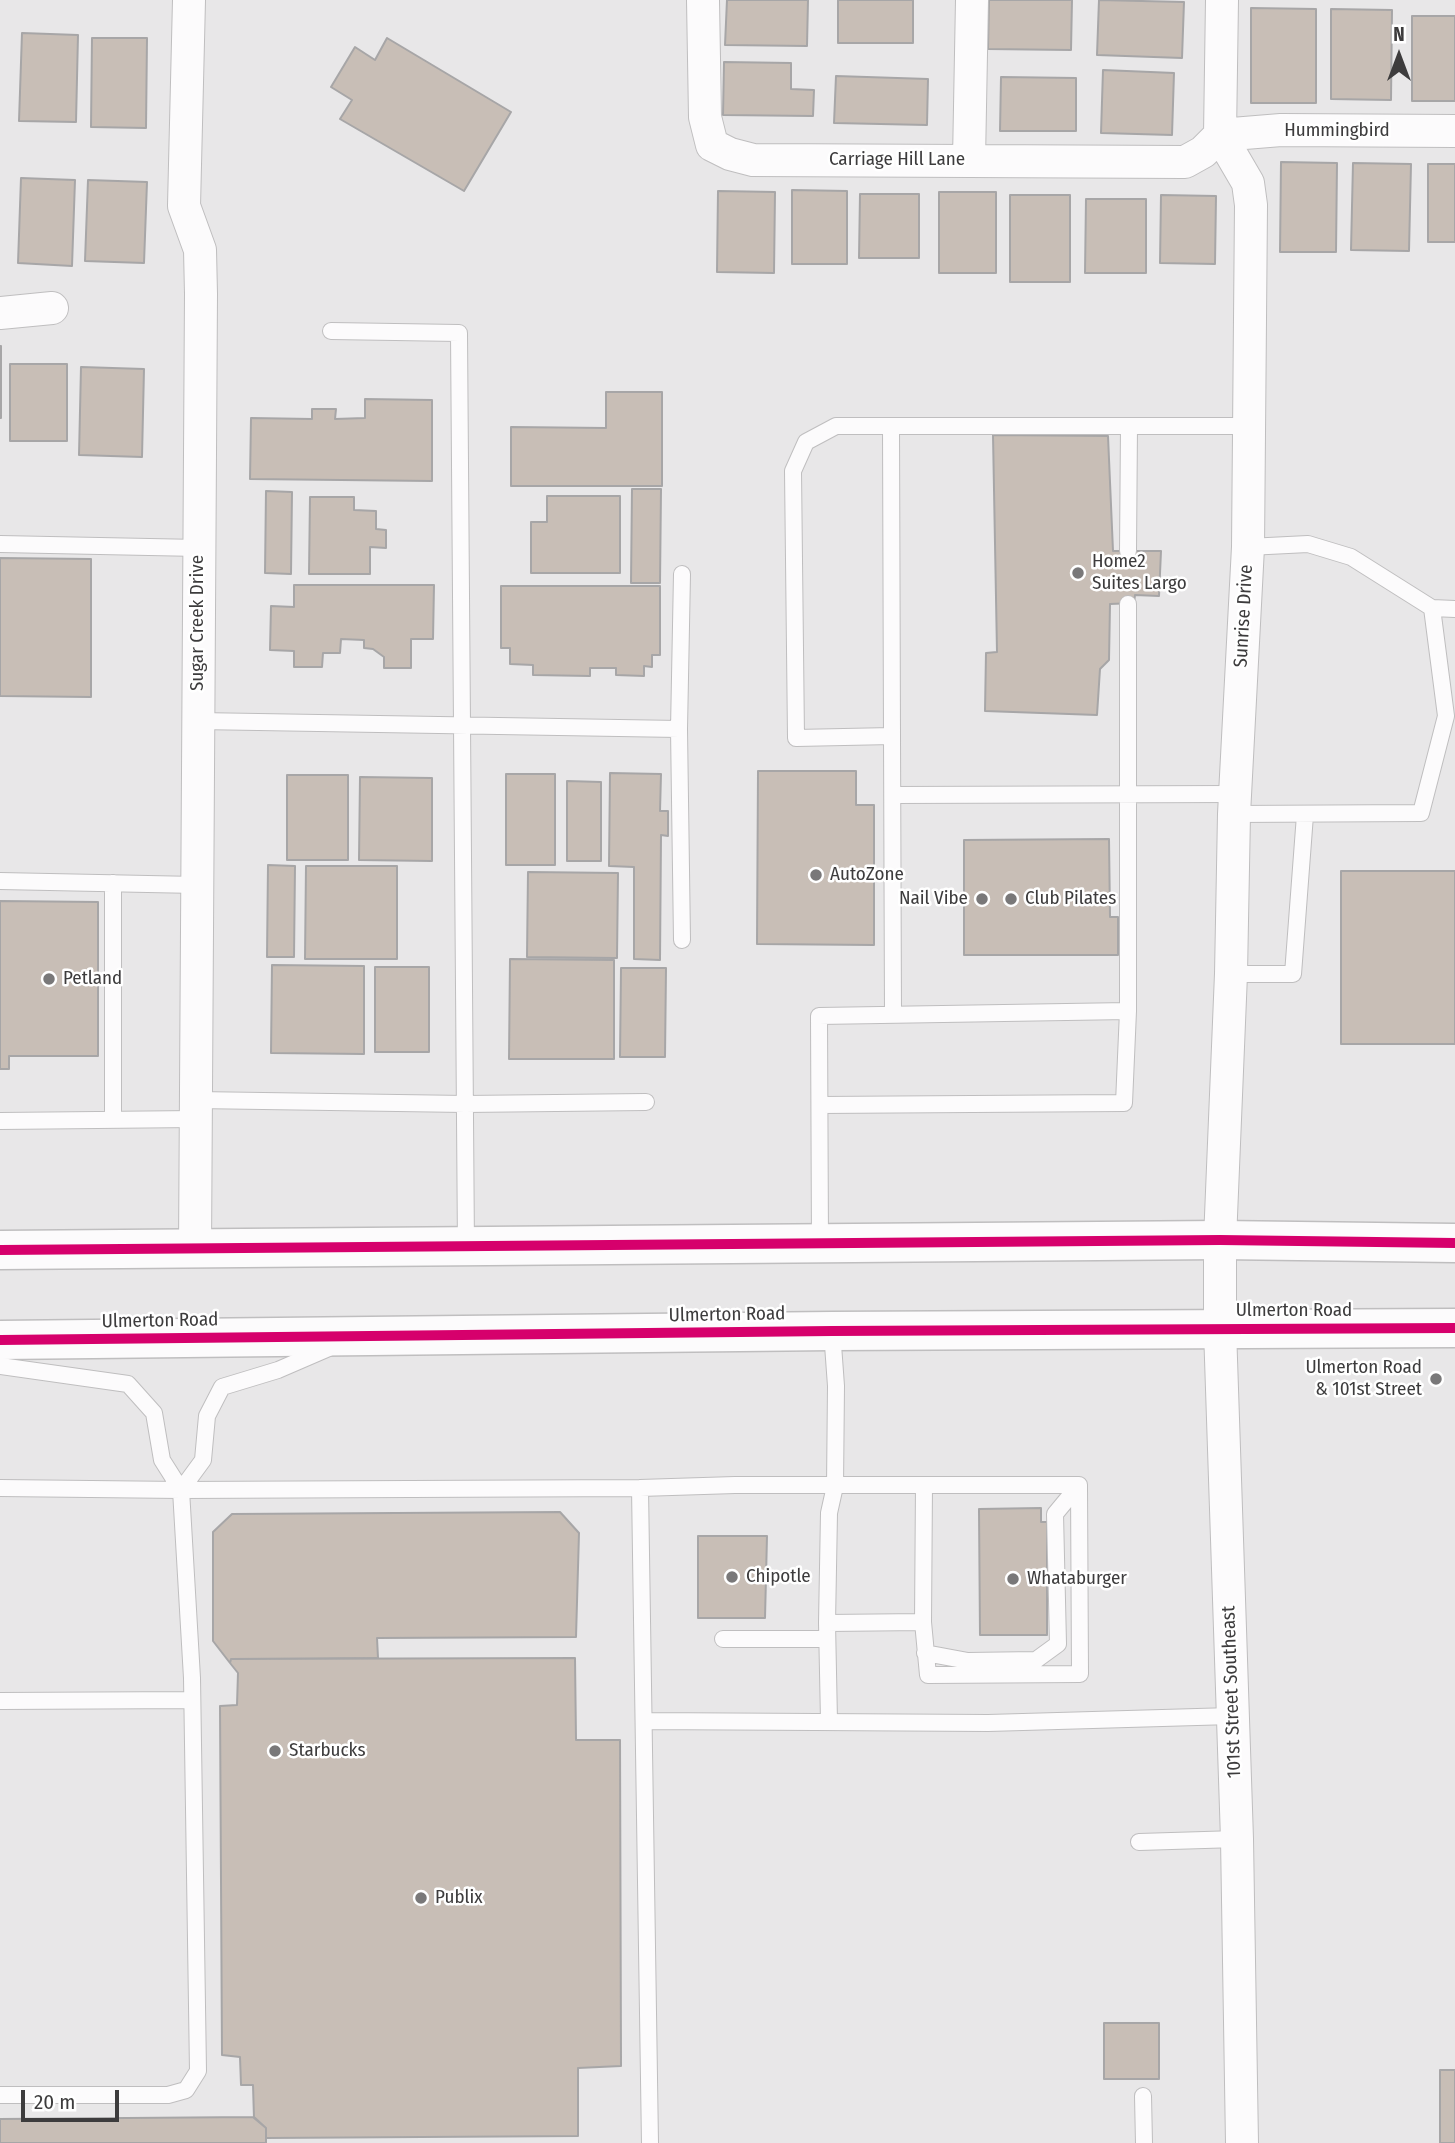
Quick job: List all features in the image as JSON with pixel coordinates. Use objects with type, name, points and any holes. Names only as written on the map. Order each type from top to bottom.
[{"type":"main road","points":[[0,1250],[1220,1240],[1455,1242]]},
{"type":"main road","name":"Ulmerton Road","points":[[0,1340],[832,1331],[1455,1328]]},
{"type":"street","name":"Sugar Creek Drive","points":[[188,0],[184,206],[200,250],[195,1248]]},
{"type":"street","name":"Carriage Hill Lane","points":[[703,0],[705,117],[712,145],[730,154],[752,160],[1185,162],[1203,152],[1220,135]]},
{"type":"street","points":[[969,160],[972,0]]},
{"type":"street","points":[[1220,135],[1222,0]]},
{"type":"street","name":"Hummingbird","points":[[1220,135],[1281,130],[1455,131]]},
{"type":"street","name":"Sunrise Drive","points":[[1220,135],[1248,183],[1251,205],[1248,547],[1235,804],[1220,1240]]},
{"type":"street","points":[[0,313],[52,308]]},
{"type":"street","name":"101st Street Southeast","points":[[1220,1240],[1220,1329],[1237,1839],[1242,2143]]},
{"type":"lane","points":[[331,331],[459,333],[466,1247]]},
{"type":"lane","points":[[892,736],[796,738],[793,471],[806,442],[836,426],[1249,426]]},
{"type":"lane","points":[[891,426],[893,1014]]},
{"type":"lane","points":[[1128,551],[1129,426]]},
{"type":"lane","points":[[0,544],[199,548]]},
{"type":"lane","points":[[1248,547],[1307,544],[1351,557],[1432,608],[1455,609]]},
{"type":"lane","points":[[682,574],[682,940]]},
{"type":"lane","points":[[820,1105],[1124,1103],[1128,1011],[1128,604]]},
{"type":"lane","points":[[892,795],[1128,794],[1235,804],[1305,815],[1421,813],[1446,716],[1432,608]]},
{"type":"lane","points":[[198,721],[680,729]]},
{"type":"lane","points":[[1231,974],[1293,974],[1305,815]]},
{"type":"lane","points":[[0,881],[197,885]]},
{"type":"lane","points":[[113,883],[113,1119]]},
{"type":"lane","points":[[820,1244],[819,1016],[1128,1011]]},
{"type":"lane","points":[[0,1121],[113,1119],[195,1109],[646,1102]]},
{"type":"lane","points":[[829,1721],[829,1513],[835,1486],[836,1386],[832,1331]]},
{"type":"lane","points":[[181,1490],[203,1460],[207,1416],[222,1387],[278,1370],[356,1337]]},
{"type":"lane","points":[[0,1366],[128,1384],[153,1413],[162,1460],[181,1490],[192,1700],[198,2071],[187,2090],[168,2095],[0,2095]]},
{"type":"lane","points":[[924,1485],[923,1622],[928,1675],[1080,1674],[1079,1485]]},
{"type":"lane","points":[[0,1488],[181,1490],[1079,1485]]},
{"type":"lane","points":[[925,1653],[968,1661],[1036,1660],[1058,1644],[1055,1514],[1079,1485]]},
{"type":"lane","points":[[640,1488],[650,2143]]},
{"type":"lane","points":[[723,1639],[923,1622]]},
{"type":"lane","points":[[0,1701],[192,1700]]},
{"type":"lane","points":[[644,1721],[988,1723],[1232,1716]]},
{"type":"lane","points":[[1139,1842],[1237,1839]]},
{"type":"lane","points":[[1143,2096],[1144,2143]]},
{"type":"building","points":[[727,0],[808,0],[807,46],[725,45]]},
{"type":"building","points":[[838,0],[913,0],[913,43],[838,43]]},
{"type":"building","points":[[989,0],[1072,0],[1071,50],[988,49]]},
{"type":"building","points":[[1099,0],[1184,2],[1182,58],[1097,55]]},
{"type":"building","points":[[1251,8],[1316,9],[1316,103],[1251,103]]},
{"type":"building","points":[[1331,9],[1392,10],[1391,100],[1331,99]]},
{"type":"building","points":[[1412,16],[1455,16],[1455,101],[1412,101]]},
{"type":"building","points":[[22,33],[78,35],[76,122],[19,121]]},
{"type":"building","points":[[92,38],[147,38],[146,128],[91,127]]},
{"type":"building","points":[[387,38],[511,112],[464,191],[340,119],[352,100],[331,87],[355,47],[375,60]]},
{"type":"building","points":[[724,62],[791,63],[791,89],[814,90],[813,116],[723,115]]},
{"type":"building","points":[[1103,70],[1174,73],[1172,135],[1101,133]]},
{"type":"building","points":[[836,76],[928,79],[927,125],[834,123]]},
{"type":"building","points":[[1001,77],[1076,78],[1076,131],[1000,131]]},
{"type":"building","points":[[1281,162],[1337,163],[1336,252],[1280,252]]},
{"type":"building","points":[[1353,163],[1411,164],[1409,251],[1351,250]]},
{"type":"building","points":[[1428,164],[1455,164],[1455,242],[1428,242]]},
{"type":"building","points":[[21,178],[75,180],[72,266],[18,263]]},
{"type":"building","points":[[88,180],[147,182],[144,263],[85,261]]},
{"type":"building","points":[[792,190],[847,191],[847,264],[792,264]]},
{"type":"building","points":[[718,191],[775,192],[774,273],[717,272]]},
{"type":"building","points":[[939,192],[996,192],[996,273],[939,273]]},
{"type":"building","points":[[860,194],[919,194],[919,258],[859,258]]},
{"type":"building","points":[[1010,195],[1070,195],[1070,282],[1010,282]]},
{"type":"building","points":[[1161,195],[1216,196],[1215,264],[1160,263]]},
{"type":"building","points":[[1086,199],[1146,199],[1146,273],[1085,273]]},
{"type":"building","points":[[1,346],[1,418],[0,418]]},
{"type":"building","points":[[10,364],[67,364],[67,441],[10,441]]},
{"type":"building","points":[[81,367],[144,369],[142,457],[79,455]]},
{"type":"building","points":[[606,392],[662,392],[662,486],[511,486],[511,427],[606,428]]},
{"type":"building","points":[[365,399],[432,400],[432,481],[250,479],[251,418],[312,419],[312,409],[336,409],[335,419],[365,418]]},
{"type":"building","name":"Home2 Suites Largo","points":[[993,435],[1108,436],[1113,551],[1161,551],[1159,596],[1135,595],[1134,603],[1110,604],[1109,660],[1100,669],[1097,715],[985,711],[986,653],[997,652]]},
{"type":"building","points":[[632,489],[661,489],[660,583],[631,583]]},
{"type":"building","points":[[266,491],[292,492],[291,574],[265,573]]},
{"type":"building","points":[[547,496],[620,496],[620,573],[531,573],[531,522],[547,522]]},
{"type":"building","points":[[310,497],[354,497],[354,510],[376,511],[376,529],[386,530],[386,548],[370,547],[370,574],[309,574]]},
{"type":"building","points":[[0,558],[91,559],[91,697],[0,696]]},
{"type":"building","points":[[294,585],[434,585],[433,639],[411,639],[411,668],[384,668],[384,657],[373,649],[364,648],[364,640],[341,639],[340,653],[323,653],[322,667],[294,667],[294,651],[270,650],[271,606],[294,607]]},
{"type":"building","points":[[501,586],[660,586],[660,655],[652,655],[652,667],[644,666],[644,676],[616,675],[616,668],[590,668],[590,676],[533,675],[533,665],[510,664],[510,648],[501,648]]},
{"type":"building","name":"AutoZone","points":[[758,771],[856,771],[856,805],[874,805],[874,945],[757,944]]},
{"type":"building","points":[[610,773],[661,774],[660,811],[668,811],[668,836],[661,835],[660,960],[634,959],[634,867],[609,866]]},
{"type":"building","points":[[506,774],[555,774],[555,865],[506,865]]},
{"type":"building","points":[[287,775],[348,775],[348,860],[287,860]]},
{"type":"building","points":[[360,777],[432,778],[432,861],[359,860]]},
{"type":"building","points":[[567,781],[601,782],[601,861],[567,861]]},
{"type":"building","points":[[1109,839],[1110,917],[1118,917],[1118,955],[964,955],[964,840]]},
{"type":"building","points":[[268,865],[295,866],[294,957],[267,957]]},
{"type":"building","points":[[306,866],[397,866],[397,959],[305,959]]},
{"type":"building","points":[[1341,871],[1455,871],[1455,1044],[1341,1044]]},
{"type":"building","points":[[528,872],[618,873],[617,958],[527,957]]},
{"type":"building","name":"Petland","points":[[0,901],[98,902],[98,1056],[9,1056],[9,1069],[0,1069]]},
{"type":"building","points":[[510,959],[614,960],[614,1059],[509,1059]]},
{"type":"building","points":[[272,965],[364,966],[364,1054],[271,1053]]},
{"type":"building","points":[[375,967],[429,967],[429,1052],[375,1052]]},
{"type":"building","points":[[621,968],[666,968],[665,1057],[620,1057]]},
{"type":"building","name":"Whataburger","points":[[1041,1508],[1041,1522],[1047,1522],[1047,1635],[980,1635],[979,1509]]},
{"type":"building","points":[[560,1512],[579,1533],[576,1637],[377,1638],[378,1658],[231,1659],[230,1663],[213,1641],[213,1532],[232,1514]]},
{"type":"building","name":"Chipotle","points":[[698,1536],[767,1536],[765,1618],[698,1618]]},
{"type":"building","name":"Publix","points":[[575,1658],[576,1740],[620,1740],[621,2066],[578,2068],[578,2136],[266,2138],[266,2128],[254,2118],[253,2085],[241,2085],[240,2057],[222,2055],[220,1706],[237,1705],[238,1673],[230,1663],[231,1659]]},
{"type":"building","points":[[1104,2023],[1159,2023],[1159,2079],[1104,2079]]},
{"type":"building","points":[[1440,2070],[1455,2070],[1455,2143],[1440,2143]]},
{"type":"building","points":[[254,2117],[266,2128],[266,2143],[0,2143],[0,2119]]},
{"type":"cycle path","points":[[0,1250],[1220,1240],[1455,1243]]},
{"type":"cycle path","points":[[0,1340],[832,1331],[1455,1328]]},
{"type":"place","name":"Home2 Suites Largo","points":[[1078,573]]},
{"type":"place","name":"AutoZone","points":[[816,875]]},
{"type":"place","name":"Nail Vibe","points":[[982,899]]},
{"type":"place","name":"Club Pilates","points":[[1011,899]]},
{"type":"place","name":"Petland","points":[[49,979]]},
{"type":"place","name":"Ulmerton Road & 101st Street","points":[[1436,1379]]},
{"type":"place","name":"Chipotle","points":[[732,1577]]},
{"type":"place","name":"Whataburger","points":[[1013,1579]]},
{"type":"place","name":"Starbucks","points":[[275,1751]]},
{"type":"place","name":"Publix","points":[[421,1898]]}]
